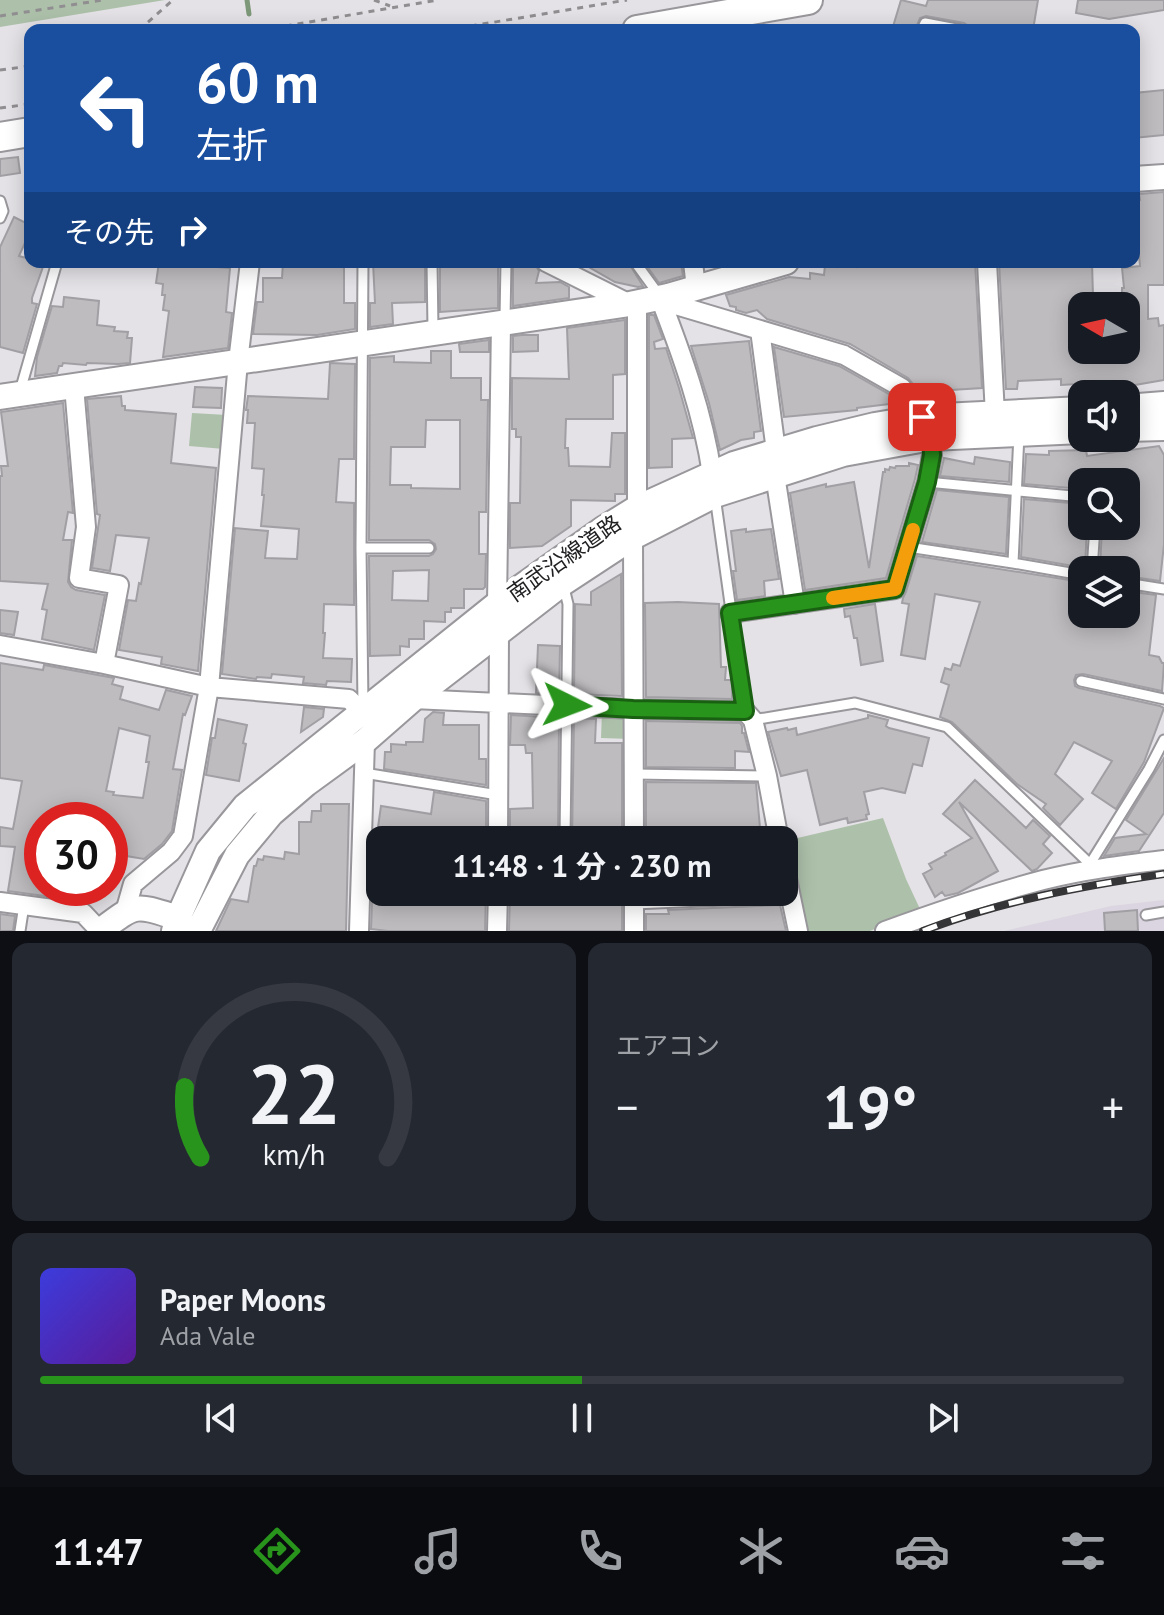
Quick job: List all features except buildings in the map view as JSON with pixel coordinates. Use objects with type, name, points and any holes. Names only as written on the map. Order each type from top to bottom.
[{"type":"main road","points":[[702,24],[808,0]]},
{"type":"main road","points":[[0,137],[24,133]]},
{"type":"street","points":[[1140,179],[1164,177]]},
{"type":"street","points":[[125,912],[133,884],[171,852],[183,836],[209,687],[249,268]]},
{"type":"street","points":[[561,268],[643,301],[676,305],[844,355],[902,388],[926,427],[932,455],[927,482],[895,589],[730,613]]},
{"type":"street","points":[[694,268],[696,288]]},
{"type":"street","points":[[10,396],[643,301],[765,268]]},
{"type":"street","points":[[987,268],[995,415]]},
{"type":"street","points":[[643,301],[688,372],[714,485]]},
{"type":"street","points":[[637,508],[643,301]]},
{"type":"street","points":[[497,604],[503,323]]},
{"type":"street","points":[[760,330],[795,604]]},
{"type":"street","points":[[74,386],[86,527],[79,578],[119,585],[104,664]]},
{"type":"street","points":[[1140,406],[1164,404]]},
{"type":"street","name":"南武沿線道路","points":[[926,427],[995,415],[1068,410]]},
{"type":"street","name":"南武沿線道路","points":[[184,928],[271,814],[306,784],[365,741],[413,699],[563,583],[714,485],[734,464],[776,463],[817,439],[875,425],[1019,434],[1068,432]]},
{"type":"street","points":[[1140,429],[1164,428]]},
{"type":"street","name":"南武沿線道路","points":[[184,928],[208,851],[245,806],[497,604],[603,529],[637,508],[714,485]]},
{"type":"street","points":[[633,537],[634,826]]},
{"type":"street","points":[[498,826],[499,632]]},
{"type":"street","points":[[0,645],[209,687],[349,699],[363,713]]},
{"type":"street","points":[[413,699],[749,716],[767,776],[776,826]]},
{"type":"street","points":[[359,931],[365,741]]},
{"type":"street","points":[[183,836],[208,851]]},
{"type":"street","points":[[885,931],[956,906],[1091,867],[1164,860]]},
{"type":"street","points":[[0,902],[24,905]]},
{"type":"street","points":[[31,906],[83,913],[100,931],[125,912],[143,907],[184,928]]},
{"type":"street","points":[[497,931],[498,906]]},
{"type":"street","points":[[634,906],[634,931]]},
{"type":"street","points":[[793,906],[798,931]]},
{"type":"lane","points":[[0,201],[3,211],[0,218]]},
{"type":"lane","points":[[10,396],[55,268]]},
{"type":"lane","points":[[363,268],[361,548],[365,741]]},
{"type":"lane","points":[[432,268],[433,333]]},
{"type":"lane","points":[[503,323],[506,268]]},
{"type":"lane","points":[[636,268],[643,301]]},
{"type":"lane","points":[[1013,563],[1019,434]]},
{"type":"lane","points":[[927,482],[1068,496]]},
{"type":"lane","points":[[714,485],[730,613],[749,716],[855,703],[947,727],[1091,867],[1164,740]]},
{"type":"lane","points":[[908,547],[1068,573]]},
{"type":"lane","points":[[361,548],[429,548]]},
{"type":"lane","points":[[563,583],[568,604],[565,826]]},
{"type":"lane","points":[[1140,585],[1164,589]]},
{"type":"lane","points":[[1081,681],[1164,699]]},
{"type":"lane","points":[[364,773],[498,795]]},
{"type":"lane","points":[[633,774],[767,776]]},
{"type":"lane","points":[[20,931],[24,905]]},
{"type":"lane","points":[[1146,915],[1164,912]]},
{"type":"path","points":[[0,16],[103,0]]},
{"type":"path","points":[[146,24],[173,0]]},
{"type":"path","points":[[374,0],[394,7]]},
{"type":"path","points":[[296,24],[438,0]]},
{"type":"path","points":[[483,24],[627,0]]},
{"type":"path","points":[[0,70],[24,67]]},
{"type":"path","points":[[0,108],[24,105]]},
{"type":"shaded area","points":[[1164,900],[1164,931],[1004,931],[1111,906]]},
{"type":"green space","points":[[0,0],[165,0],[0,27]]},
{"type":"green space","points":[[192,413],[227,415],[224,449],[189,446]]},
{"type":"green space","points":[[602,712],[626,713],[631,739],[601,738]]},
{"type":"green space","points":[[883,818],[920,909],[870,931],[808,931],[798,883],[798,838]]},
{"type":"waterway","points":[[247,0],[249,14]]},
{"type":"railway","points":[[923,931],[982,911],[1042,896],[1164,874]]},
{"type":"slow traffic","points":[[833,598],[895,589],[913,530]]},
{"type":"route","points":[[567,705],[745,711],[730,613],[895,589],[932,455],[931,438],[922,417]]}]
